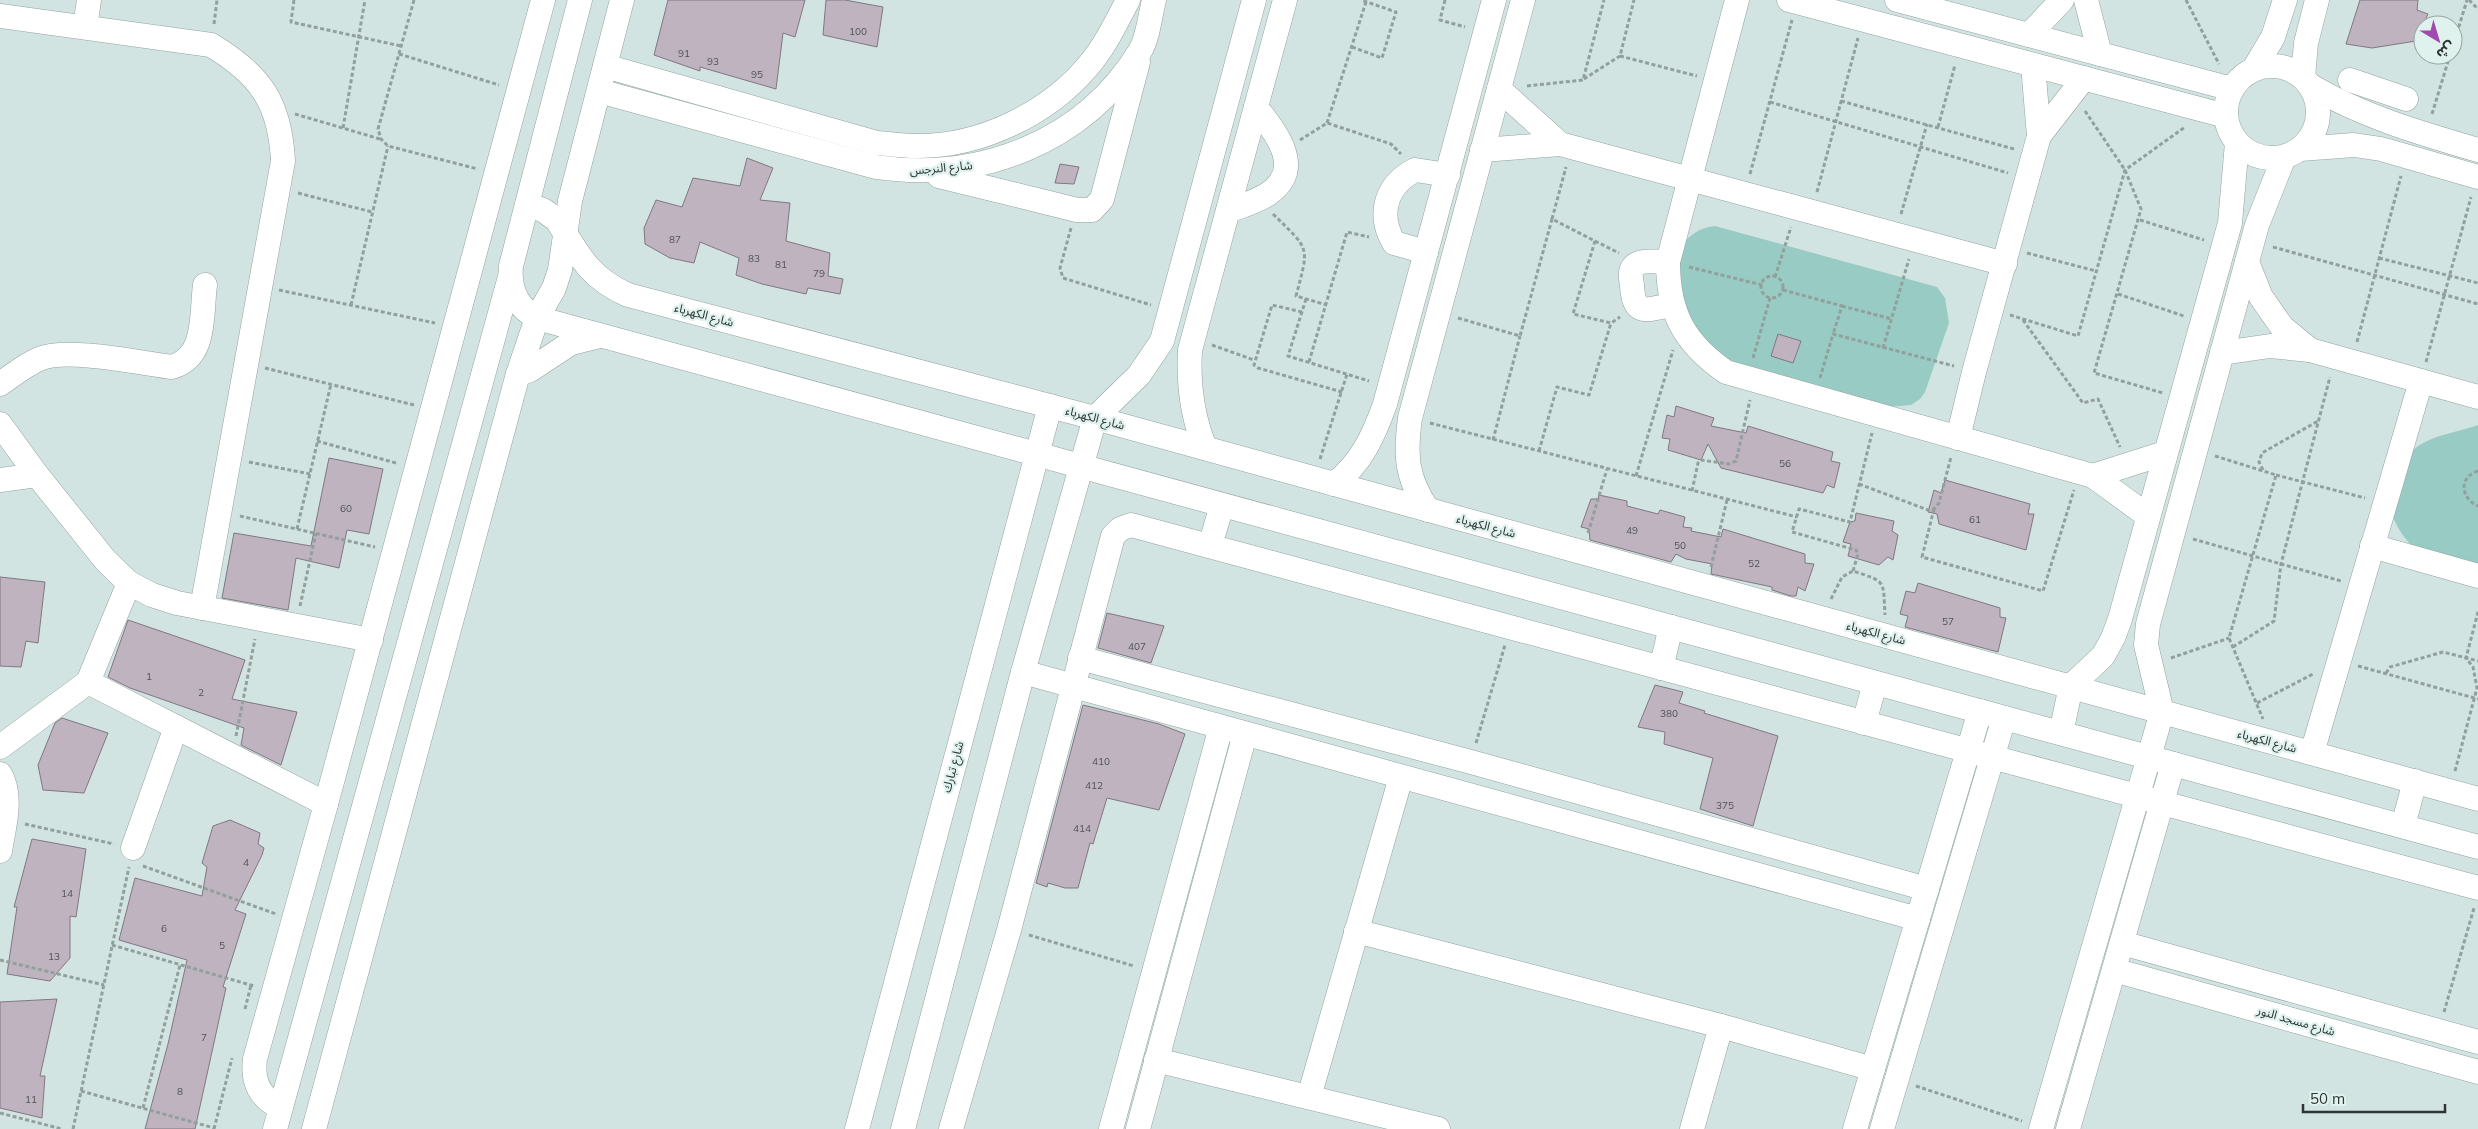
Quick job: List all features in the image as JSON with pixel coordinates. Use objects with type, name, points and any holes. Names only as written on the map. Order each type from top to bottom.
[{"type":"street","points":[[86,27],[89,0]]},
{"type":"street","points":[[314,1129],[518,374],[537,318],[554,288],[566,235],[570,201],[622,0]]},
{"type":"street","name":"شارع النرجس","points":[[605,66],[877,143],[916,146],[955,142],[993,132],[1029,116],[1061,93],[1089,65],[1112,33],[1128,0]]},
{"type":"street","name":"شارع النرجس","points":[[599,91],[876,167],[923,172],[966,168],[1008,157],[1048,139],[1084,115],[1115,84],[1141,50],[1154,0]]},
{"type":"street","points":[[903,1129],[1023,672],[1080,466],[1095,418],[1125,390],[1162,341],[1254,0]]},
{"type":"street","points":[[1205,448],[1198,430],[1190,391],[1190,350],[1285,0]]},
{"type":"street","points":[[1334,484],[1350,473],[1364,451],[1376,428],[1390,387],[1494,0]]},
{"type":"street","points":[[1428,510],[1415,491],[1408,468],[1407,443],[1410,418],[1523,0]]},
{"type":"street","points":[[1737,0],[1668,262],[1668,284],[1676,316],[1693,344],[1708,359],[1726,372],[2087,474],[2148,516]]},
{"type":"street","points":[[1897,0],[2232,89]]},
{"type":"street","points":[[2029,35],[2062,0]]},
{"type":"street","points":[[2086,0],[2100,54]]},
{"type":"street","points":[[2216,114],[2238,80],[2254,69],[2273,37],[2285,0]]},
{"type":"street","points":[[2041,1128],[2162,712],[2146,645],[2148,624],[2256,225],[2292,153],[2313,134],[2318,119],[2318,104],[2307,81],[2306,43],[2317,0]]},
{"type":"street","points":[[1793,1],[2033,65],[2078,86],[2216,114],[2237,143],[2247,151],[2259,156],[2272,158],[2292,153],[2354,145],[2381,149],[2477,177]]},
{"type":"street","points":[[542,2],[578,8],[510,277],[278,1118],[256,1085],[254,1072],[274,992],[371,640],[542,2]]},
{"type":"street","points":[[0,16],[211,45],[237,60],[258,81],[273,107],[282,134],[283,162],[202,608]]},
{"type":"street","points":[[923,172],[1077,210],[1092,210],[1102,199],[1141,50]]},
{"type":"street","points":[[1957,437],[2037,145],[2033,65]]},
{"type":"street","points":[[2254,69],[2280,66],[2292,70],[2361,113],[2478,150]]},
{"type":"street","points":[[2361,113],[2361,84],[2406,99]]},
{"type":"street","points":[[2037,145],[2078,86]]},
{"type":"street","points":[[1499,89],[1566,145]]},
{"type":"street","points":[[1228,211],[1267,195],[1281,180],[1285,165],[1284,149],[1280,139],[1256,107]]},
{"type":"street","points":[[2061,733],[2071,686],[2103,656],[2113,638],[2230,223],[2237,143]]},
{"type":"street","points":[[1482,150],[1566,145],[1905,237],[2007,256]]},
{"type":"street","points":[[1426,252],[1394,243],[1387,232],[1384,220],[1384,207],[1391,190],[1404,176],[1415,170],[1448,175]]},
{"type":"street","name":"شارع الكهرباء","points":[[527,205],[551,214],[589,270],[613,289],[628,295],[1095,418],[2478,799]]},
{"type":"street","points":[[2250,252],[2261,297],[2282,327],[2310,350]]},
{"type":"street","points":[[1668,262],[1634,265],[1630,271],[1633,302],[1638,307],[1644,309],[1676,316]]},
{"type":"street","points":[[510,277],[519,302],[530,314],[537,318],[2478,847]]},
{"type":"street","points":[[0,384],[38,359],[60,354],[172,367],[180,365],[188,361],[197,347],[205,285]]},
{"type":"street","points":[[518,374],[530,370],[571,343],[600,336]]},
{"type":"street","points":[[2222,353],[2270,346],[2310,350],[2478,397]]},
{"type":"street","points":[[2312,753],[2421,381]]},
{"type":"street","name":"شارع تبارك","points":[[857,1129],[1050,406]]},
{"type":"street","points":[[1,430],[106,561],[130,583],[160,598],[202,608],[371,640]]},
{"type":"street","points":[[2087,474],[2128,465],[2166,452]]},
{"type":"street","points":[[1,478],[37,475]]},
{"type":"street","points":[[1210,546],[1222,505]]},
{"type":"street","points":[[951,1129],[1009,930],[1080,658],[1116,532],[1124,526],[1138,526],[2137,796],[2477,896]]},
{"type":"street","points":[[2372,546],[2478,576]]},
{"type":"street","points":[[0,748],[88,682],[130,583]]},
{"type":"street","points":[[1660,668],[1671,627]]},
{"type":"street","points":[[1080,658],[1470,762],[1927,889]]},
{"type":"street","points":[[1023,672],[1918,919]]},
{"type":"street","points":[[88,682],[326,804]]},
{"type":"street","points":[[1864,723],[1875,683]]},
{"type":"street","points":[[1855,1129],[1980,712]]},
{"type":"street","points":[[1882,1129],[2004,718]]},
{"type":"street","points":[[132,855],[176,727]]},
{"type":"street","points":[[1110,1129],[1221,727]]},
{"type":"street","points":[[1138,1129],[1245,734]]},
{"type":"street","points":[[2068,1129],[2173,764]]},
{"type":"street","points":[[0,774],[3,780],[7,808],[0,851]]},
{"type":"street","points":[[1309,1098],[1401,777]]},
{"type":"street","points":[[2402,826],[2415,781]]},
{"type":"street","points":[[1626,839],[1634,809]]},
{"type":"street","points":[[1356,931],[1721,1026],[1873,1069]]},
{"type":"street","points":[[2122,942],[2478,1042]]},
{"type":"street","name":"شارع مسجد النور","points":[[2114,970],[2478,1072]]},
{"type":"street","points":[[1900,978],[1924,985]]},
{"type":"street","points":[[1692,1129],[1721,1026]]},
{"type":"street","points":[[1156,1060],[1438,1129]]},
{"type":"path","points":[[294,0],[291,22],[401,46]]},
{"type":"path","points":[[342,128],[365,0]]},
{"type":"path","points":[[414,0],[378,129],[381,139],[388,146],[496,174]]},
{"type":"path","points":[[1352,47],[1382,58],[1396,12],[1361,0]]},
{"type":"path","points":[[1445,0],[1440,20],[1485,33]]},
{"type":"path","points":[[1583,80],[1604,0]]},
{"type":"path","points":[[1499,89],[1583,80],[1620,56],[1634,0]]},
{"type":"path","points":[[2186,0],[2232,89]]},
{"type":"path","points":[[2463,15],[2468,0],[2478,10]]},
{"type":"path","points":[[1745,194],[1770,102],[1793,1]]},
{"type":"path","points":[[1284,149],[1327,123],[1366,2]]},
{"type":"path","points":[[1775,277],[1804,210],[1836,122],[1863,19]]},
{"type":"path","points":[[1938,127],[1960,46]]},
{"type":"path","points":[[399,54],[518,91]]},
{"type":"path","points":[[1620,56],[1716,81]]},
{"type":"path","points":[[2426,135],[2447,65]]},
{"type":"path","points":[[2078,86],[2140,203],[2140,220],[2094,373],[2181,397]]},
{"type":"path","points":[[1841,101],[1938,127],[2037,145]]},
{"type":"path","points":[[1770,102],[2028,179]]},
{"type":"path","points":[[273,107],[381,139]]},
{"type":"path","points":[[1993,308],[2078,336],[2124,170],[2216,114]]},
{"type":"path","points":[[1327,123],[1391,144],[1415,170]]},
{"type":"path","points":[[1883,348],[1892,319],[1920,147],[1927,124]]},
{"type":"path","points":[[1493,440],[1552,220],[1566,145]]},
{"type":"path","points":[[351,305],[388,146]]},
{"type":"path","points":[[2233,647],[2274,621],[2281,564],[2318,420],[2344,359],[2375,276],[2406,156]]},
{"type":"path","points":[[2421,381],[2477,177]]},
{"type":"path","points":[[279,187],[372,212]]},
{"type":"path","points":[[1258,200],[1304,247],[1306,258],[1296,296],[1327,305]]},
{"type":"path","points":[[1077,210],[1060,268],[1063,278],[1171,311]]},
{"type":"path","points":[[1552,220],[1595,241],[1573,314],[1611,323]]},
{"type":"path","points":[[2140,220],[2223,246]]},
{"type":"path","points":[[1309,362],[1347,232]]},
{"type":"path","points":[[2250,252],[2375,276],[2478,304]]},
{"type":"path","points":[[2007,256],[2096,271]]},
{"type":"path","points":[[2379,258],[2478,283]]},
{"type":"path","points":[[1668,262],[1762,285]]},
{"type":"path","points":[[1775,277],[1781,281],[1783,290],[1778,297],[1770,298],[1764,295],[1762,285],[1765,279],[1775,277]]},
{"type":"path","points":[[261,286],[455,327]]},
{"type":"path","points":[[1783,290],[1892,319]]},
{"type":"path","points":[[2118,294],[2202,323]]},
{"type":"path","points":[[1692,491],[1701,460],[1729,464],[1736,461],[1751,379],[1770,298]]},
{"type":"path","points":[[1306,299],[1288,356],[1390,387]]},
{"type":"path","points":[[1302,312],[1272,305],[1254,365],[1258,368],[1342,392]]},
{"type":"path","points":[[1814,397],[1842,306]]},
{"type":"path","points":[[1540,451],[1557,387],[1589,395],[1611,323],[1638,307]]},
{"type":"path","points":[[1438,312],[1520,336]]},
{"type":"path","points":[[1636,476],[1676,316]]},
{"type":"path","points":[[2022,319],[2083,403],[2098,399],[2128,465]]},
{"type":"path","points":[[1833,334],[1974,372]]},
{"type":"path","points":[[1193,338],[1254,360]]},
{"type":"path","points":[[247,364],[432,410]]},
{"type":"path","points":[[1311,457],[1320,459],[1347,374]]},
{"type":"path","points":[[297,529],[331,384]]},
{"type":"path","points":[[1822,618],[1842,577],[1853,571],[1858,554],[1856,550],[1792,532],[1799,509],[1850,522],[1877,415]]},
{"type":"path","points":[[1410,418],[1797,517]]},
{"type":"path","points":[[2264,470],[2259,462],[2262,453],[2318,420]]},
{"type":"path","points":[[1957,437],[1939,503],[1934,509],[1922,557],[2043,590],[2087,474]]},
{"type":"path","points":[[318,441],[417,468]]},
{"type":"path","points":[[2196,450],[2276,475],[2385,503]]},
{"type":"path","points":[[230,458],[310,474]]},
{"type":"path","points":[[1582,552],[1607,469]]},
{"type":"path","points":[[2478,471],[2472,472],[2466,479],[2463,487],[2465,496],[2470,502],[2478,506]]},
{"type":"path","points":[[2272,742],[2229,638],[2276,475]]},
{"type":"path","points":[[1859,484],[1928,510],[1934,509]]},
{"type":"path","points":[[1706,586],[1728,500]]},
{"type":"path","points":[[220,511],[394,551]]},
{"type":"path","points":[[295,626],[316,533]]},
{"type":"path","points":[[2173,533],[2360,586]]},
{"type":"path","points":[[1853,571],[1879,580],[1882,584],[1885,636]]},
{"type":"path","points":[[2466,658],[2478,612]]},
{"type":"path","points":[[232,756],[260,619]]},
{"type":"path","points":[[1470,762],[1510,628]]},
{"type":"path","points":[[2150,665],[2229,638]]},
{"type":"path","points":[[2386,674],[2390,666],[2443,652],[2478,661]]},
{"type":"path","points":[[2449,791],[2476,699],[2477,677],[2473,667],[2466,658]]},
{"type":"path","points":[[2256,703],[2339,661],[2476,699]]},
{"type":"path","points":[[5,820],[132,855],[294,920]]},
{"type":"path","points":[[73,1129],[132,855]]},
{"type":"path","points":[[2438,1031],[2477,896]]},
{"type":"path","points":[[1009,930],[1154,971]]},
{"type":"path","points":[[112,945],[274,992]]},
{"type":"path","points":[[0,960],[104,985]]},
{"type":"path","points":[[143,1108],[180,965]]},
{"type":"path","points":[[1896,1079],[2041,1128]]},
{"type":"path","points":[[81,1091],[214,1128]]},
{"type":"path","points":[[0,1113],[62,1129]]},
{"type":"green space","points":[[1715,226],[1937,287],[1945,298],[1949,323],[1925,392],[1920,399],[1911,405],[1887,407],[1718,358],[1682,308],[1679,248],[1695,233],[1704,228]]},
{"type":"green space","points":[[2478,425],[2478,576],[2426,556],[2416,549],[2399,530],[2392,515],[2410,453],[2433,438]]},
{"type":"building","points":[[668,0],[805,0],[795,37],[783,33],[776,89],[700,67],[700,71],[654,55]]},
{"type":"building","points":[[826,0],[845,0],[883,7],[877,47],[823,35]]},
{"type":"building","points":[[2360,0],[2418,0],[2417,10],[2428,14],[2413,15],[2413,41],[2372,48],[2346,44]]},
{"type":"building","points":[[747,158],[773,168],[760,200],[790,203],[786,241],[830,253],[828,276],[843,279],[840,294],[808,288],[806,294],[762,284],[736,275],[739,258],[700,242],[694,263],[670,258],[645,244],[644,228],[656,200],[682,207],[693,178],[740,186]]},
{"type":"building","points":[[1060,164],[1079,167],[1074,184],[1055,183]]},
{"type":"building","points":[[1778,334],[1801,341],[1793,363],[1771,356]]},
{"type":"building","points":[[1676,406],[1714,418],[1711,426],[1746,433],[1748,426],[1833,452],[1831,461],[1840,463],[1834,488],[1827,485],[1823,493],[1721,468],[1708,444],[1701,460],[1668,450],[1670,439],[1662,438],[1667,415],[1674,417]]},
{"type":"building","points":[[329,458],[383,469],[369,534],[347,530],[339,568],[296,558],[288,610],[222,598],[234,533],[311,546]]},
{"type":"building","points":[[1945,480],[2030,504],[2028,514],[2034,514],[2026,550],[1939,524],[1937,514],[1928,512],[1934,490],[1941,493]]},
{"type":"building","points":[[1599,495],[1627,501],[1627,506],[1658,514],[1660,510],[1685,517],[1683,527],[1692,528],[1691,531],[1721,537],[1723,529],[1805,554],[1805,563],[1814,564],[1805,591],[1798,587],[1796,596],[1791,596],[1772,590],[1772,587],[1711,574],[1712,564],[1686,559],[1676,554],[1671,562],[1590,540],[1589,529],[1581,527],[1591,499],[1598,499]]},
{"type":"building","points":[[1856,513],[1894,521],[1892,531],[1898,535],[1893,560],[1888,557],[1879,565],[1848,556],[1851,544],[1843,542],[1850,522],[1855,521]]},
{"type":"building","points":[[0,577],[45,582],[38,643],[26,641],[21,667],[0,666]]},
{"type":"building","points":[[1918,583],[2000,608],[2000,617],[2006,618],[1998,652],[1905,627],[1908,616],[1900,614],[1906,591],[1915,593]]},
{"type":"building","points":[[1107,613],[1164,626],[1151,663],[1098,648]]},
{"type":"building","points":[[128,620],[245,660],[232,699],[297,712],[281,765],[241,745],[244,728],[130,688],[108,677]]},
{"type":"building","points":[[1655,685],[1683,692],[1679,703],[1705,711],[1704,713],[1778,736],[1753,826],[1700,809],[1713,758],[1664,744],[1665,732],[1638,727]]},
{"type":"building","points":[[1083,705],[1159,724],[1185,734],[1159,810],[1107,798],[1093,844],[1090,843],[1078,888],[1065,888],[1048,883],[1047,887],[1036,883]]},
{"type":"building","points":[[62,718],[108,733],[84,793],[43,790],[38,765],[55,723]]},
{"type":"building","points":[[230,820],[260,833],[258,844],[264,848],[235,910],[246,914],[223,987],[226,988],[195,1129],[145,1129],[168,1044],[187,960],[119,940],[135,878],[202,896],[207,867],[202,863],[213,826]]},
{"type":"building","points":[[32,839],[86,849],[76,917],[70,916],[70,958],[50,981],[7,974],[17,907],[14,907]]},
{"type":"building","points":[[57,999],[40,1076],[45,1076],[42,1118],[0,1108],[0,1002]]}]
